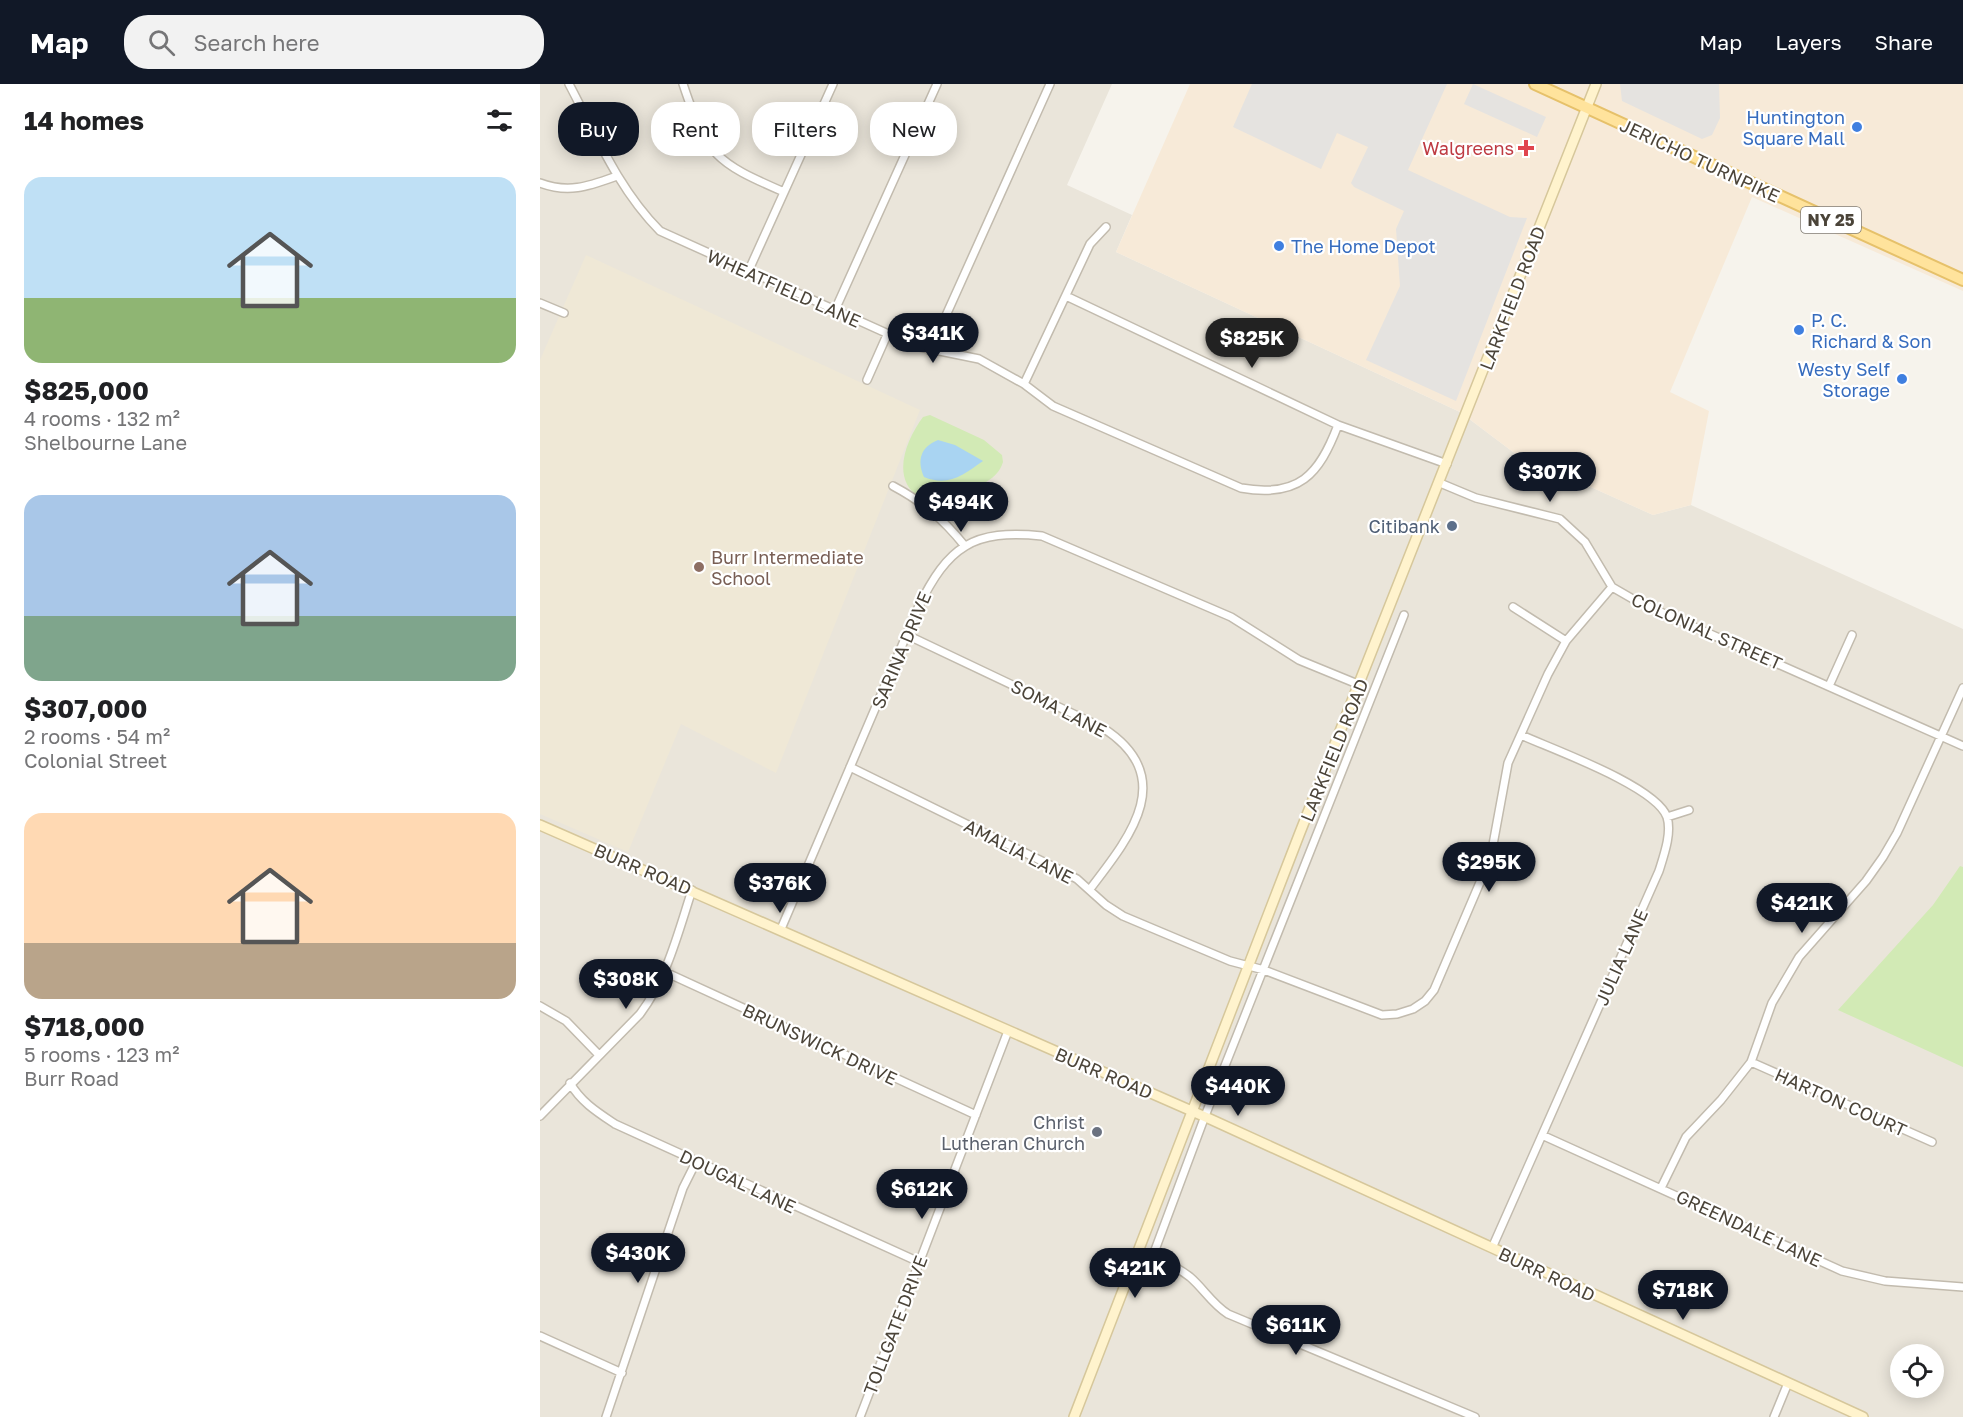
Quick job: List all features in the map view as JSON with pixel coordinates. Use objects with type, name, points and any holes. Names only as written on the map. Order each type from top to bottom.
[{"type":"main road","name":"JERICHO TURNPIKE","points":[[1535,84],[1963,280]]},
{"type":"street","name":"WHEATFIELD LANE","points":[[569,84],[617,176],[639,209],[660,231],[887,335],[930,351],[979,359],[1024,384],[1053,406],[1241,488],[1258,491],[1292,485],[1317,470],[1327,456],[1338,425]]},
{"type":"street","points":[[683,84],[698,130],[717,156],[747,176],[784,192]]},
{"type":"street","points":[[748,272],[832,84]]},
{"type":"street","points":[[835,310],[937,84]]},
{"type":"street","points":[[930,351],[1050,84]]},
{"type":"street","name":"LARKFIELD ROAD","points":[[1074,1417],[1596,84]]},
{"type":"street","points":[[540,183],[566,190],[584,188],[617,176]]},
{"type":"street","points":[[1024,384],[1090,244],[1106,227]]},
{"type":"street","points":[[1066,296],[1338,425],[1447,464]]},
{"type":"street","points":[[540,303],[564,313]]},
{"type":"street","points":[[867,380],[887,335]]},
{"type":"street","name":"COLONIAL STREET","points":[[1440,483],[1476,498],[1560,519],[1585,542],[1612,587],[1640,603],[1963,746]]},
{"type":"street","points":[[893,486],[927,505],[944,519],[964,545]]},
{"type":"street","name":"SARINA DRIVE","points":[[780,929],[931,582],[964,545],[989,536],[1006,534],[1042,536],[1231,617],[1299,660],[1360,685]]},
{"type":"street","name":"AMALIA LANE","points":[[850,767],[1058,868],[1090,889],[1106,905],[1123,916],[1230,961],[1264,970],[1382,1015],[1397,1014],[1425,1001],[1443,974],[1492,850],[1508,763],[1566,641],[1612,587]]},
{"type":"street","points":[[1513,607],[1566,641]]},
{"type":"street","name":"LARKFIELD ROAD","points":[[1152,1258],[1205,1116],[1404,615]]},
{"type":"street","name":"SOMA LANE","points":[[907,635],[1103,728],[1123,741],[1136,757],[1142,774],[1142,793],[1132,831],[1090,889]]},
{"type":"street","points":[[1829,686],[1852,635]]},
{"type":"street","points":[[1661,1188],[1686,1137],[1721,1100],[1751,1062],[1772,1002],[1798,957],[1866,881],[1883,857],[1897,833],[1963,688]]},
{"type":"street","points":[[1521,735],[1620,779],[1648,794],[1667,817],[1689,810]]},
{"type":"street","name":"JULIA LANE","points":[[1492,1248],[1544,1136],[1659,871],[1666,850],[1667,817]]},
{"type":"street","name":"BURR ROAD","points":[[540,825],[1205,1116],[1863,1417]]},
{"type":"street","points":[[540,1116],[598,1054],[640,1014],[652,998],[665,972],[692,890]]},
{"type":"street","name":"BRUNSWICK DRIVE","points":[[665,972],[976,1115]]},
{"type":"street","points":[[540,1006],[566,1021],[598,1054]]},
{"type":"street","name":"TOLLGATE DRIVE","points":[[860,1417],[1008,1031]]},
{"type":"street","name":"HARTON COURT","points":[[1751,1062],[1932,1142]]},
{"type":"street","name":"DOUGAL LANE","points":[[570,1083],[584,1102],[607,1119],[696,1162],[919,1262]]},
{"type":"street","name":"GREENDALE LANE","points":[[1544,1136],[1842,1271],[1885,1281],[1963,1287]]},
{"type":"street","points":[[606,1417],[677,1206],[696,1162]]},
{"type":"street","points":[[1138,1253],[1177,1268],[1192,1279],[1214,1305],[1228,1314],[1475,1417]]},
{"type":"street","points":[[540,1336],[622,1373]]},
{"type":"street","points":[[1774,1417],[1788,1383]]},
{"type":"shaded area","points":[[540,84],[1112,84],[1067,185],[1132,215],[1116,252],[1460,412],[1513,452],[1653,515],[1691,505],[1963,629],[1963,1417],[540,1417]]},
{"type":"shaded area","points":[[1190,84],[1963,84],[1963,291],[1752,197],[1670,392],[1709,411],[1691,505],[1653,515],[1513,452],[1460,412],[1116,252]]},
{"type":"shaded area","points":[[1252,84],[1447,84],[1408,170],[1510,217],[1527,218],[1456,401],[1366,360],[1400,286],[1396,229],[1404,211],[1354,187],[1351,183],[1368,147],[1337,133],[1321,169],[1233,127]]},
{"type":"shaded area","points":[[1473,84],[1546,117],[1537,137],[1464,104]]},
{"type":"shaded area","points":[[1620,84],[1719,84],[1720,118],[1712,135],[1702,139],[1622,101]]},
{"type":"shaded area","name":"Burr Intermediate School","points":[[586,255],[920,410],[776,773],[681,724],[628,852],[540,814],[540,360]]},
{"type":"green space","points":[[930,415],[984,440],[1002,455],[1003,462],[997,474],[992,478],[948,505],[940,507],[930,505],[911,490],[905,481],[903,470],[911,437],[923,417]]},
{"type":"green space","points":[[1960,866],[1963,867],[1963,1067],[1838,1010],[1933,905]]},
{"type":"water","points":[[938,440],[955,445],[983,461],[962,475],[948,480],[933,480],[924,477],[921,465],[922,455],[927,446]]},
{"type":"place","name":"Huntington Square Mall","points":[[1857,127]]},
{"type":"place","name":"Walgreens","points":[[1526,148]]},
{"type":"place","name":"The Home Depot","points":[[1279,246]]},
{"type":"place","name":"P. C. Richard & Son","points":[[1799,330]]},
{"type":"place","name":"Westy Self Storage","points":[[1902,379]]},
{"type":"place","name":"Citibank","points":[[1452,526]]},
{"type":"place","name":"Burr Intermediate School","points":[[699,567]]},
{"type":"place","name":"Christ Lutheran Church","points":[[1097,1132]]}]
